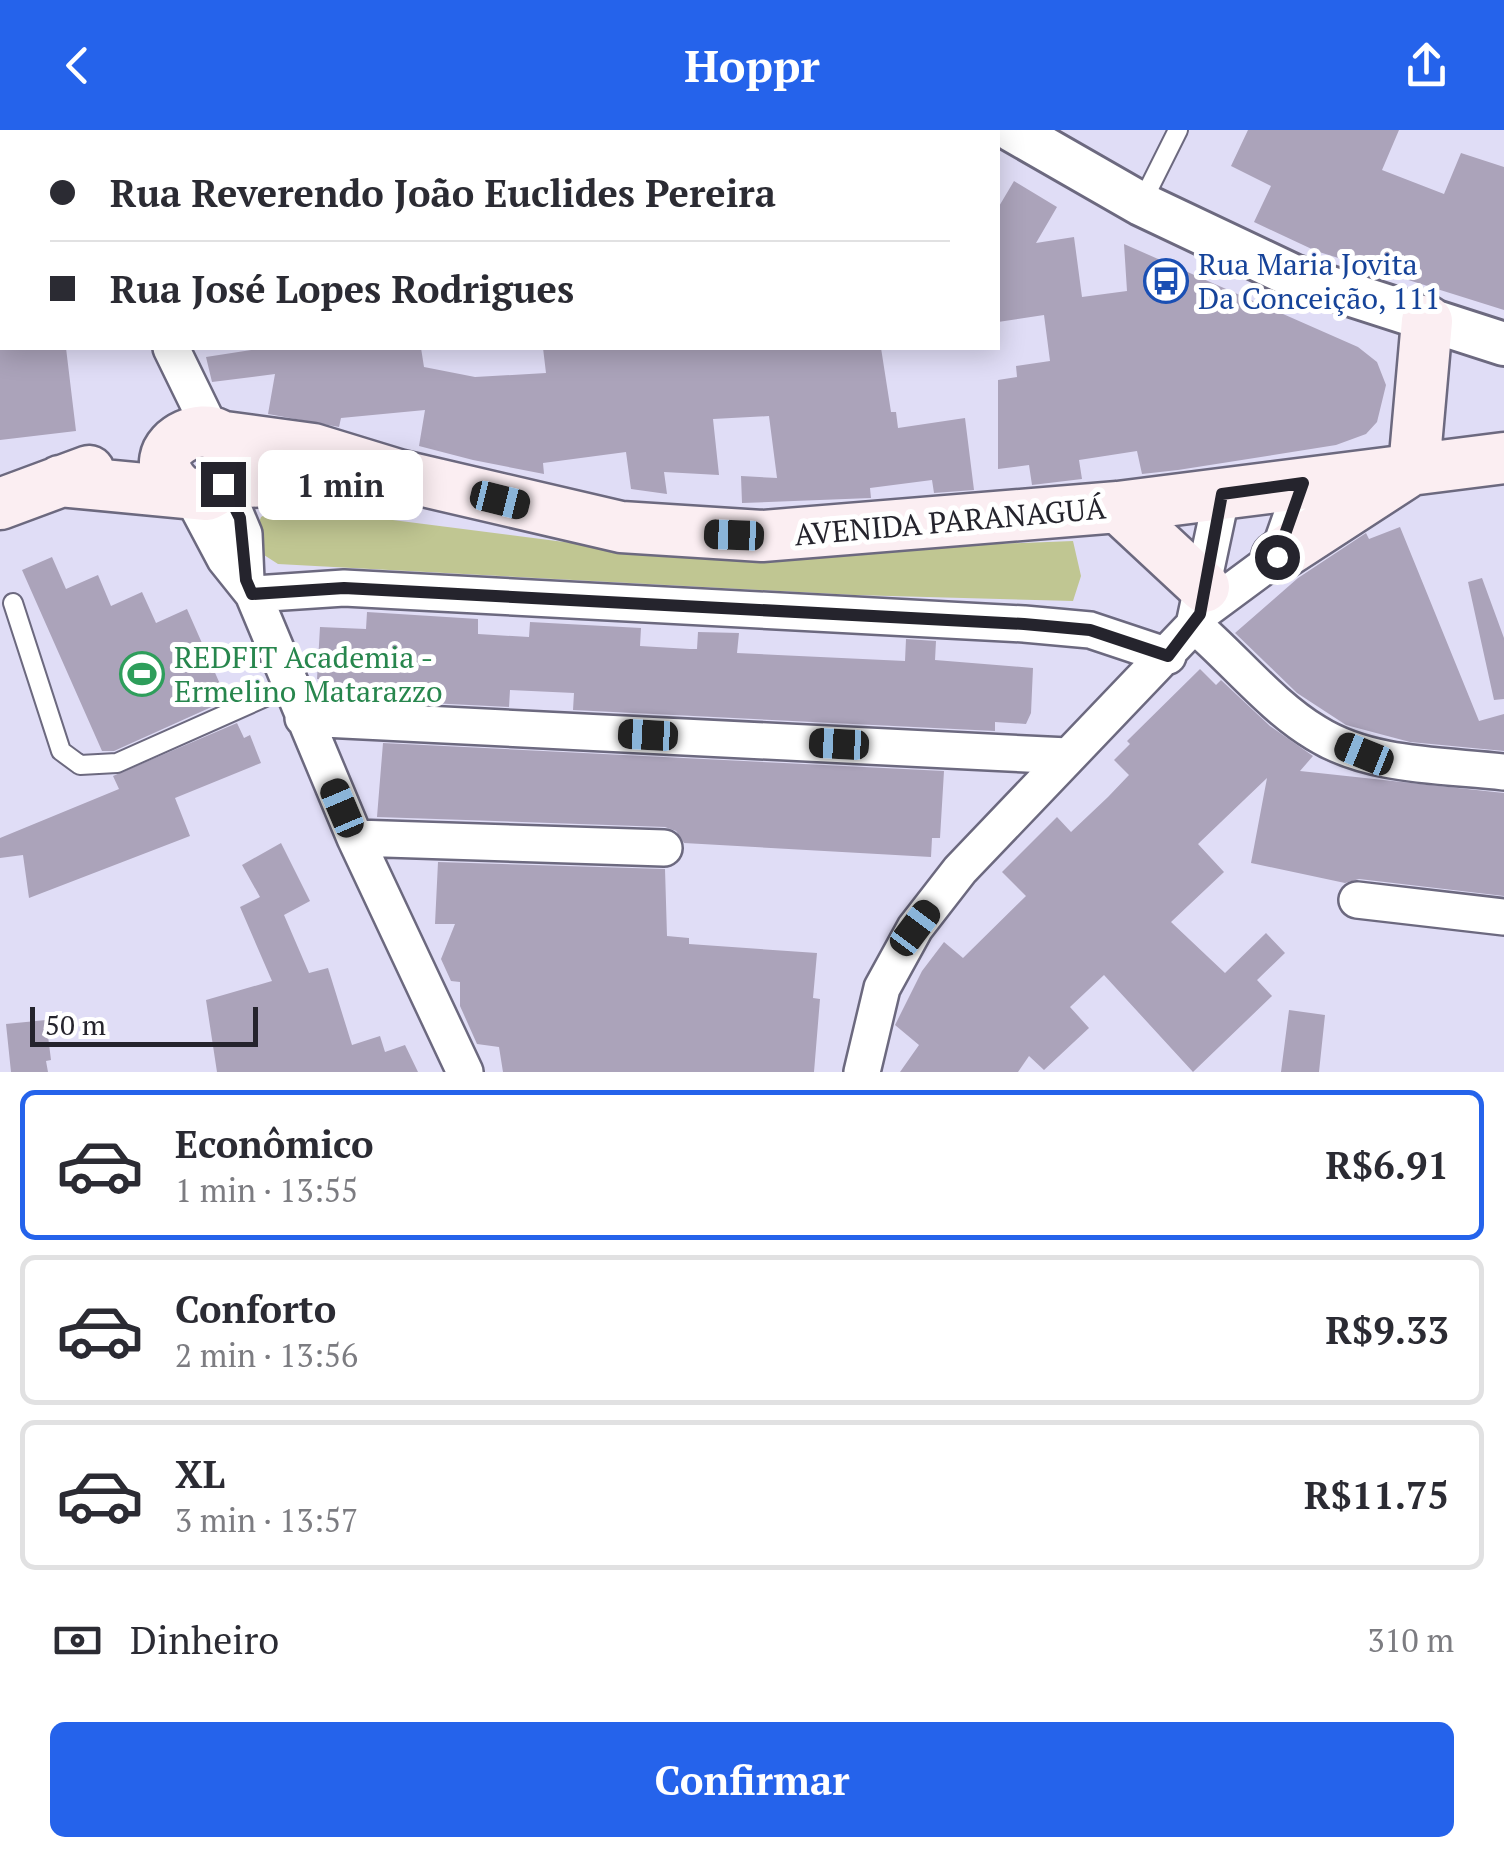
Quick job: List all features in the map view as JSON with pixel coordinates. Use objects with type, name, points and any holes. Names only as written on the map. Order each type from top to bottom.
[{"type":"main road","points":[[1277,557],[1414,468],[1427,320]]},
{"type":"main road","name":"AVENIDA PARANAGUÁ","points":[[0,504],[60,481],[313,449],[398,475],[604,524],[678,533],[762,536],[1118,507],[1504,458]]},
{"type":"main road","points":[[1118,507],[1200,609]]},
{"type":"street","points":[[1012,130],[1141,204],[1293,276],[1504,344]]},
{"type":"street","points":[[170,350],[225,559],[249,587],[355,838],[465,1072]]},
{"type":"street","points":[[862,1072],[882,988],[915,928],[960,870],[1168,656],[1200,609],[1277,557],[1303,483]]},
{"type":"street","points":[[1200,609],[1222,494]]},
{"type":"street","points":[[249,587],[344,588],[1024,624],[1090,630],[1168,656]]},
{"type":"street","points":[[1200,609],[1290,712],[1337,744],[1379,757],[1504,772]]},
{"type":"street","points":[[297,702],[1068,756]]},
{"type":"street","points":[[355,838],[664,848]]},
{"type":"street","points":[[1357,900],[1504,917]]},
{"type":"lane","points":[[1141,204],[1178,130]]},
{"type":"lane","points":[[13,604],[61,751],[80,766],[117,763],[297,702]]},
{"type":"green space","points":[[274,510],[338,513],[673,556],[1073,541],[1081,576],[1073,601],[854,595],[278,564],[264,555],[254,537],[261,517]]},
{"type":"building","points":[[1248,130],[1399,130],[1382,170],[1444,194],[1461,153],[1504,167],[1504,310],[1316,251],[1254,222],[1271,186],[1231,166]]},
{"type":"building","points":[[1014,181],[1057,207],[1036,243],[1074,237],[1082,297],[1127,291],[1124,244],[1358,347],[1377,362],[1386,385],[1377,422],[1366,434],[1336,445],[1178,470],[1142,474],[1137,451],[1079,460],[1082,479],[1032,485],[1029,465],[998,469],[998,380],[1017,377],[1016,366],[1050,361],[1044,315],[1000,322],[1000,205]]},
{"type":"building","points":[[0,350],[66,350],[76,431],[0,440]]},
{"type":"building","points":[[252,350],[421,350],[424,367],[475,377],[546,373],[543,350],[881,350],[891,412],[896,412],[898,428],[965,418],[974,490],[934,493],[932,480],[870,488],[871,498],[742,503],[741,476],[777,478],[769,416],[713,419],[719,475],[664,472],[667,494],[631,489],[626,452],[543,463],[544,474],[419,446],[425,410],[341,418],[339,427],[268,414],[275,374],[212,382],[206,357]]},
{"type":"building","points":[[1400,527],[1479,721],[1504,714],[1504,751],[1410,742],[1346,725],[1297,693],[1235,633],[1298,578],[1366,533],[1369,539]]},
{"type":"building","name":"REDFIT Academia - Ermelino Matarazzo","points":[[52,557],[66,589],[98,575],[111,606],[142,592],[156,623],[187,609],[227,700],[114,751],[102,751],[22,570]]},
{"type":"building","points":[[1482,578],[1504,638],[1504,699],[1494,700],[1468,582]]},
{"type":"building","points":[[367,612],[478,619],[478,634],[529,637],[530,622],[641,628],[640,646],[690,649],[697,649],[698,632],[739,633],[737,653],[905,661],[906,639],[936,641],[935,660],[1033,668],[1031,713],[1026,724],[995,722],[995,731],[573,710],[574,693],[510,690],[509,707],[329,698],[330,680],[317,679],[320,627],[366,629]]},
{"type":"building","points":[[1200,669],[1216,685],[1221,680],[1270,726],[1313,756],[1300,771],[1504,793],[1504,896],[1359,879],[1345,883],[1251,863],[1267,778],[1198,844],[1224,872],[1171,922],[1225,973],[1266,933],[1285,953],[1257,980],[1272,996],[1193,1072],[1104,975],[1070,1007],[1089,1028],[1044,1070],[1029,1056],[1018,1072],[900,1072],[919,1045],[895,1025],[922,971],[944,942],[963,958],[1026,896],[1002,872],[1057,817],[1071,832],[1108,797],[1129,775],[1114,760],[1130,744],[1127,741]]},
{"type":"building","points":[[237,723],[244,738],[250,735],[261,763],[175,798],[190,836],[29,898],[23,855],[0,858],[0,838],[119,789],[113,776]]},
{"type":"building","points":[[383,743],[944,771],[940,838],[932,838],[931,857],[684,843],[676,831],[665,827],[377,817]]},
{"type":"building","points":[[281,843],[310,901],[284,915],[309,973],[328,968],[352,1045],[380,1036],[385,1052],[405,1045],[418,1072],[217,1072],[206,1000],[272,981],[240,907],[260,897],[242,865]]},
{"type":"building","points":[[438,862],[665,869],[667,936],[689,938],[689,944],[817,953],[813,998],[820,999],[814,1072],[503,1072],[499,1047],[477,1044],[460,1006],[460,982],[451,981],[441,959],[455,924],[435,924]]},
{"type":"building","points":[[1289,1010],[1325,1015],[1319,1072],[1281,1072]]},
{"type":"building","points":[[46,1020],[51,1060],[46,1061],[48,1072],[11,1072],[6,1024]]},
{"type":"place","name":"Rua Maria Jovita Da Conceição, 111","points":[[1166,281]]},
{"type":"place","name":"REDFIT Academia - Ermelino Matarazzo","points":[[142,674]]},
{"type":"route","points":[[223,484],[240,518],[246,580],[252,594],[344,588],[1024,624],[1090,630],[1168,656],[1200,614],[1222,494],[1303,483],[1277,557]]}]
